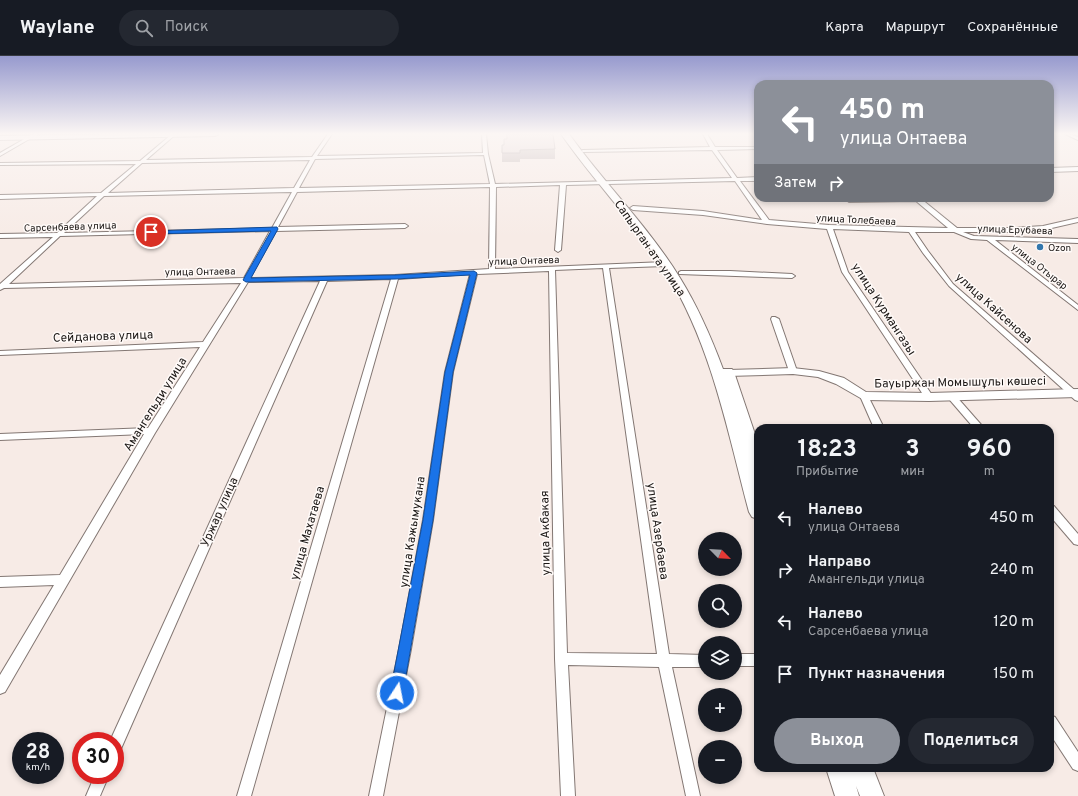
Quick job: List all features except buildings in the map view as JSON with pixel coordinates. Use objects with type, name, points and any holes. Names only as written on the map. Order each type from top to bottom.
[{"type":"main road","name":"Сапырган ата улица","points":[[593,169],[633,208],[681,272],[706,320],[728,373],[754,454]]},
{"type":"main road","name":"Сапырган ата улица","points":[[596,169],[665,264],[687,299],[704,335],[717,372],[754,498]]},
{"type":"main road","points":[[839,772],[848,796]]},
{"type":"main road","points":[[863,772],[872,796]]},
{"type":"street","points":[[1,287],[133,169]]},
{"type":"street","name":"Амангельди улица","points":[[0,687],[151,431],[246,280],[308,169]]},
{"type":"street","points":[[489,169],[493,185],[492,271]]},
{"type":"street","points":[[728,169],[767,222]]},
{"type":"street","points":[[1054,170],[1078,169]]},
{"type":"street","points":[[0,197],[102,196],[754,179]]},
{"type":"street","points":[[558,250],[563,185]]},
{"type":"street","points":[[921,202],[954,230]]},
{"type":"street","name":"улица Толебаева","points":[[633,208],[703,213],[767,222],[829,227],[911,230],[1035,229],[1078,220]]},
{"type":"street","name":"Сарсенбаева улица","points":[[0,236],[405,226]]},
{"type":"street","name":"улица Курмангазы","points":[[829,227],[845,272],[929,397]]},
{"type":"street","name":"улица Кайсенова","points":[[911,230],[925,252],[951,285],[1076,395]]},
{"type":"street","name":"улица Ерубаева","points":[[954,230],[964,236],[973,238],[1078,241]]},
{"type":"street","name":"улица Отырар","points":[[989,239],[1078,308]]},
{"type":"street","name":"улица Онтаева","points":[[1,287],[395,277],[492,271],[552,270],[665,264]]},
{"type":"street","name":"улица Азербаева","points":[[606,267],[664,661],[694,796]]},
{"type":"street","name":"улица Акбакая","points":[[552,270],[561,659],[568,796]]},
{"type":"street","points":[[681,272],[792,276]]},
{"type":"street","name":"улица Кажымукана","points":[[376,796],[405,649],[428,520],[449,372],[474,273]]},
{"type":"street","name":"улица Махатаева","points":[[244,796],[395,277]]},
{"type":"street","name":"Уржар улица","points":[[121,732],[324,278]]},
{"type":"street","points":[[775,319],[793,371]]},
{"type":"street","name":"Сейданова улица","points":[[0,353],[206,344]]},
{"type":"street","name":"Бауыржан Момышұлы көшесі","points":[[728,373],[793,371],[819,374],[840,381],[864,396],[952,397],[1076,395]]},
{"type":"street","points":[[864,396],[877,424]]},
{"type":"street","points":[[952,397],[976,424]]},
{"type":"street","points":[[0,437],[151,431]]},
{"type":"street","points":[[1054,514],[1078,541]]},
{"type":"street","points":[[0,582],[63,580]]},
{"type":"street","points":[[561,659],[698,661]]},
{"type":"street","points":[[742,660],[754,660]]},
{"type":"street","points":[[1054,728],[1078,764]]},
{"type":"street","points":[[93,796],[98,784]]},
{"type":"place","name":"Ozon","points":[[1040,247]]},
{"type":"route","points":[[151,232],[275,229],[246,280],[395,277],[474,273],[449,372],[428,520],[397,693]]}]
